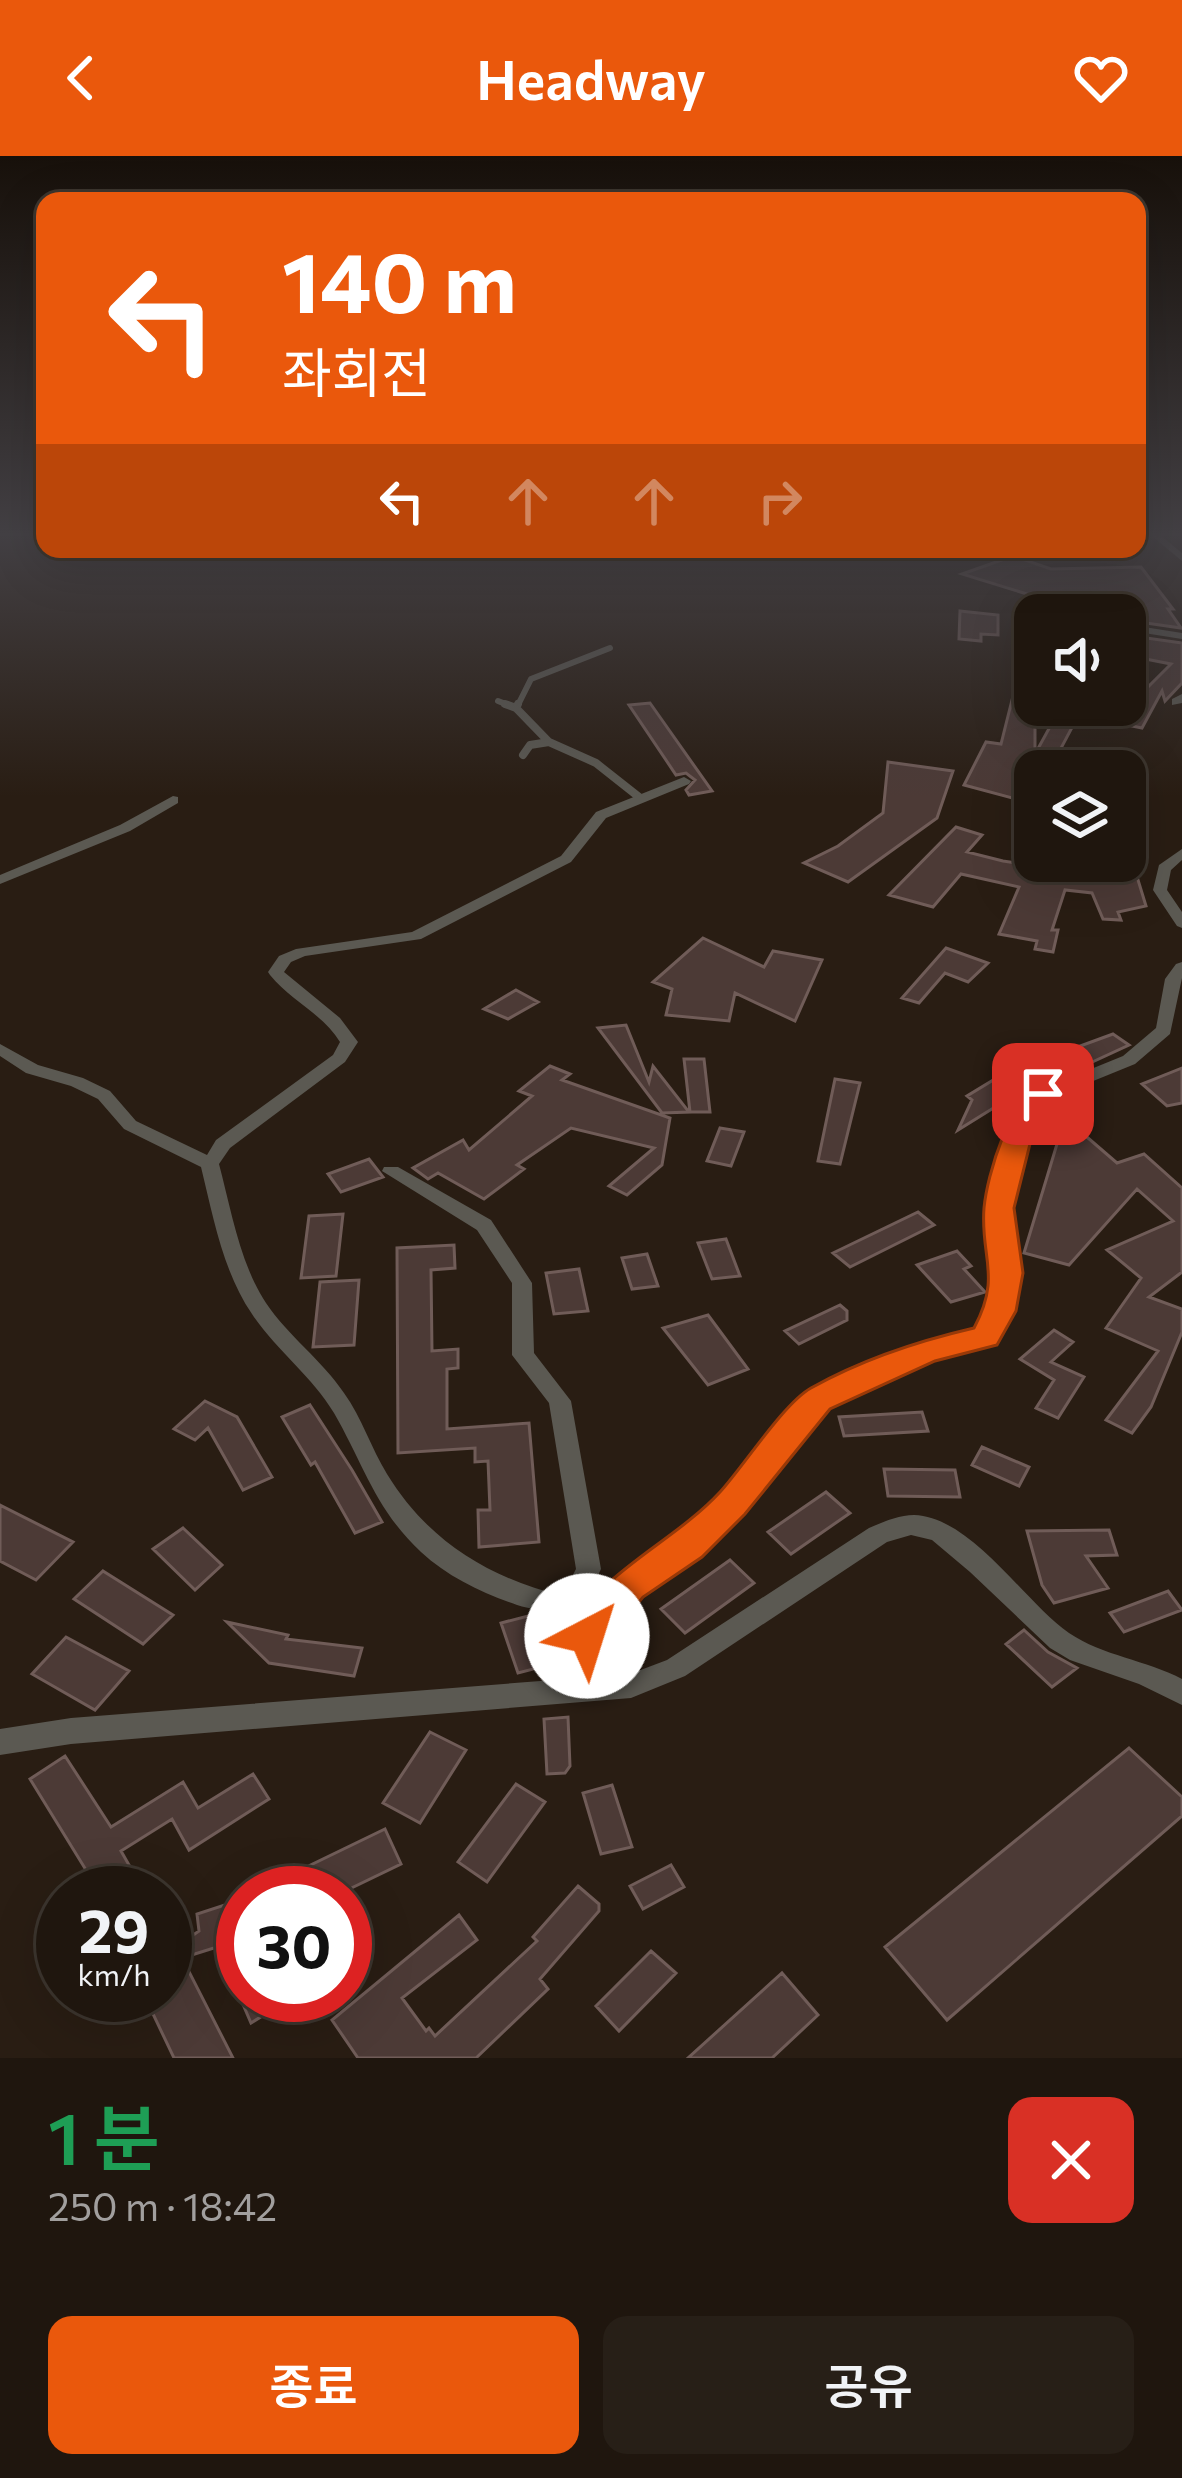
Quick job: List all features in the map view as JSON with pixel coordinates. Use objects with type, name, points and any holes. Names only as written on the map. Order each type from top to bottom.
[{"type":"street","points":[[1146,631],[1182,637]]},
{"type":"street","points":[[594,1690],[587,1636],[568,1609],[510,1595],[466,1576],[421,1534],[380,1483],[339,1402],[257,1307],[220,1209],[210,1164],[223,1144],[339,1058],[350,1042],[340,1023],[285,985],[276,972],[285,959],[302,952],[416,936],[566,860],[602,815],[684,781]]},
{"type":"street","points":[[0,880],[124,828],[172,800]]},
{"type":"street","points":[[1182,853],[1164,868],[1160,890],[1182,923]]},
{"type":"street","points":[[587,1636],[629,1586],[688,1546],[732,1503],[818,1400],[927,1351],[986,1337],[1000,1311],[1007,1273],[999,1208],[1024,1114],[1043,1094],[1129,1060],[1164,1030],[1173,979],[1182,967]]},
{"type":"street","points":[[0,1049],[32,1069],[104,1095],[130,1125],[210,1164]]},
{"type":"street","points":[[391,1171],[484,1225],[522,1283],[523,1355],[560,1402],[589,1569],[568,1609]]},
{"type":"street","points":[[0,1742],[71,1731],[631,1686],[676,1668],[878,1535],[891,1528],[921,1526],[946,1537],[1038,1624],[1078,1652],[1124,1666],[1182,1693]]},
{"type":"lane","points":[[516,709],[531,680],[610,648]]},
{"type":"lane","points":[[498,701],[516,709],[549,742],[596,763],[639,797]]},
{"type":"lane","points":[[524,755],[530,745],[549,742]]},
{"type":"building","points":[[960,620],[998,620],[998,635],[981,634],[981,641],[959,639]]},
{"type":"building","points":[[1146,620],[1175,620],[1181,628],[1146,623]]},
{"type":"building","points":[[1146,638],[1182,643],[1182,683],[1165,701],[1162,691],[1146,721],[1146,689],[1171,664],[1146,659]]},
{"type":"building","points":[[1014,692],[1014,726],[1035,726],[1035,750],[1014,750],[1014,798],[964,785],[986,742],[1001,744]]},
{"type":"building","points":[[650,703],[712,791],[689,795],[686,790],[695,780],[686,773],[676,775],[629,705]]},
{"type":"building","points":[[1050,726],[1073,726],[1060,750],[1037,750]]},
{"type":"building","points":[[888,762],[953,771],[937,818],[848,882],[804,863],[838,846],[883,813]]},
{"type":"building","points":[[956,827],[982,835],[967,852],[1014,863],[1014,882],[1139,882],[1146,906],[1118,912],[1121,920],[1103,919],[1092,893],[1065,890],[1052,930],[1058,930],[1053,952],[1035,949],[1037,941],[999,934],[1019,887],[961,874],[933,907],[889,895]]},
{"type":"building","points":[[703,938],[764,967],[773,951],[822,960],[795,1021],[735,993],[729,1021],[666,1015],[672,989],[653,982]]},
{"type":"building","points":[[946,948],[988,963],[968,982],[945,973],[919,1003],[902,998]]},
{"type":"building","points":[[516,990],[538,1002],[508,1019],[484,1009]]},
{"type":"building","points":[[626,1025],[649,1082],[653,1066],[689,1112],[662,1113],[598,1028]]},
{"type":"building","points":[[1113,1034],[1129,1045],[1064,1075],[1056,1069],[958,1130],[972,1100],[967,1096],[1018,1065]]},
{"type":"building","points":[[684,1059],[704,1059],[710,1112],[690,1112]]},
{"type":"building","points":[[550,1066],[570,1074],[562,1080],[670,1118],[662,1165],[627,1195],[609,1186],[654,1148],[571,1128],[517,1165],[524,1169],[484,1199],[438,1173],[428,1179],[413,1168],[463,1140],[469,1150],[532,1096],[519,1091]]},
{"type":"building","points":[[1182,1068],[1182,1103],[1167,1106],[1142,1084]]},
{"type":"building","points":[[835,1079],[860,1083],[840,1164],[818,1161]]},
{"type":"building","points":[[1066,1119],[1117,1163],[1144,1154],[1182,1188],[1182,1272],[1149,1297],[1182,1309],[1182,1332],[1151,1407],[1132,1433],[1106,1420],[1158,1351],[1106,1328],[1141,1278],[1107,1250],[1173,1221],[1137,1189],[1069,1265],[1024,1253],[1057,1144],[1040,1124]]},
{"type":"building","points":[[720,1128],[744,1132],[731,1166],[707,1161]]},
{"type":"building","points":[[369,1159],[383,1177],[341,1192],[328,1174]]},
{"type":"building","points":[[918,1212],[934,1225],[850,1267],[833,1253]]},
{"type":"building","points":[[343,1214],[336,1276],[301,1278],[309,1216]]},
{"type":"building","points":[[726,1239],[740,1276],[712,1279],[698,1243]]},
{"type":"building","points":[[454,1245],[455,1268],[431,1270],[432,1351],[458,1349],[458,1368],[447,1369],[447,1429],[529,1423],[539,1542],[479,1547],[478,1510],[490,1510],[488,1461],[475,1462],[475,1448],[398,1453],[397,1248]]},
{"type":"building","points":[[957,1251],[971,1266],[964,1269],[985,1292],[951,1302],[917,1265]]},
{"type":"building","points":[[647,1254],[658,1286],[632,1289],[622,1258]]},
{"type":"building","points":[[579,1269],[588,1311],[554,1314],[546,1273]]},
{"type":"building","points":[[359,1280],[354,1345],[313,1347],[320,1282]]},
{"type":"building","points":[[840,1305],[847,1311],[847,1320],[799,1344],[785,1331]]},
{"type":"building","points":[[708,1315],[748,1369],[708,1385],[663,1328]]},
{"type":"building","points":[[1054,1330],[1073,1342],[1051,1362],[1084,1377],[1058,1418],[1036,1408],[1054,1380],[1020,1359]]},
{"type":"building","points":[[205,1401],[237,1417],[272,1477],[243,1490],[208,1428],[195,1440],[174,1429]]},
{"type":"building","points":[[310,1405],[382,1522],[355,1533],[315,1462],[311,1465],[282,1417]]},
{"type":"building","points":[[922,1412],[928,1431],[844,1436],[839,1417]]},
{"type":"building","points":[[982,1447],[1029,1467],[1019,1486],[972,1465]]},
{"type":"building","points":[[884,1469],[955,1470],[960,1497],[888,1496]]},
{"type":"building","points":[[826,1492],[850,1513],[791,1554],[768,1532]]},
{"type":"building","points":[[0,1505],[73,1542],[36,1580],[0,1561]]},
{"type":"building","points":[[183,1528],[222,1565],[195,1590],[153,1549]]},
{"type":"building","points":[[1109,1530],[1117,1555],[1086,1556],[1108,1588],[1054,1603],[1042,1585],[1027,1531]]},
{"type":"building","points":[[730,1560],[754,1583],[685,1633],[661,1609]]},
{"type":"building","points":[[103,1571],[173,1615],[143,1644],[74,1599]]},
{"type":"building","points":[[1168,1591],[1182,1610],[1124,1632],[1110,1613]]},
{"type":"building","points":[[528,1616],[545,1666],[518,1673],[501,1623]]},
{"type":"building","points":[[227,1622],[288,1635],[286,1639],[362,1648],[354,1676],[269,1663]]},
{"type":"building","points":[[1024,1630],[1048,1652],[1077,1668],[1052,1687],[1006,1644]]},
{"type":"building","points":[[66,1637],[129,1671],[95,1710],[32,1674]]},
{"type":"building","points":[[568,1717],[570,1766],[565,1773],[547,1774],[544,1719]]},
{"type":"building","points":[[430,1732],[466,1750],[420,1823],[383,1803]]},
{"type":"building","points":[[1129,1748],[1182,1797],[1182,1816],[947,2020],[885,1947]]},
{"type":"building","points":[[65,1756],[111,1827],[183,1782],[198,1808],[253,1774],[269,1799],[189,1850],[172,1819],[121,1851],[130,1866],[84,1866],[30,1779]]},
{"type":"building","points":[[516,1784],[545,1802],[487,1882],[458,1862]]},
{"type":"building","points":[[612,1785],[632,1847],[601,1854],[583,1793]]},
{"type":"building","points":[[385,1829],[401,1864],[372,1878],[372,1866],[309,1866]]},
{"type":"building","points":[[671,1865],[684,1887],[643,1909],[630,1886]]},
{"type":"building","points":[[578,1886],[599,1904],[599,1911],[540,1979],[548,1989],[476,2058],[358,2058],[333,2022],[372,2022],[372,1987],[459,1915],[477,1940],[402,1998],[435,2036],[537,1941],[533,1937]]},
{"type":"building","points":[[216,1908],[216,1947],[192,1955],[192,1936],[199,1931],[197,1914]]},
{"type":"building","points":[[651,1951],[676,1973],[619,2031],[596,2006]]},
{"type":"building","points":[[782,1973],[818,2015],[772,2058],[688,2058]]},
{"type":"building","points":[[192,1978],[233,2058],[174,2058],[157,2022],[192,2022]]},
{"type":"route","points":[[587,1636],[629,1586],[688,1546],[732,1503],[818,1400],[866,1374],[927,1351],[986,1337],[1000,1311],[1007,1273],[999,1208],[1024,1114],[1043,1094]]}]
